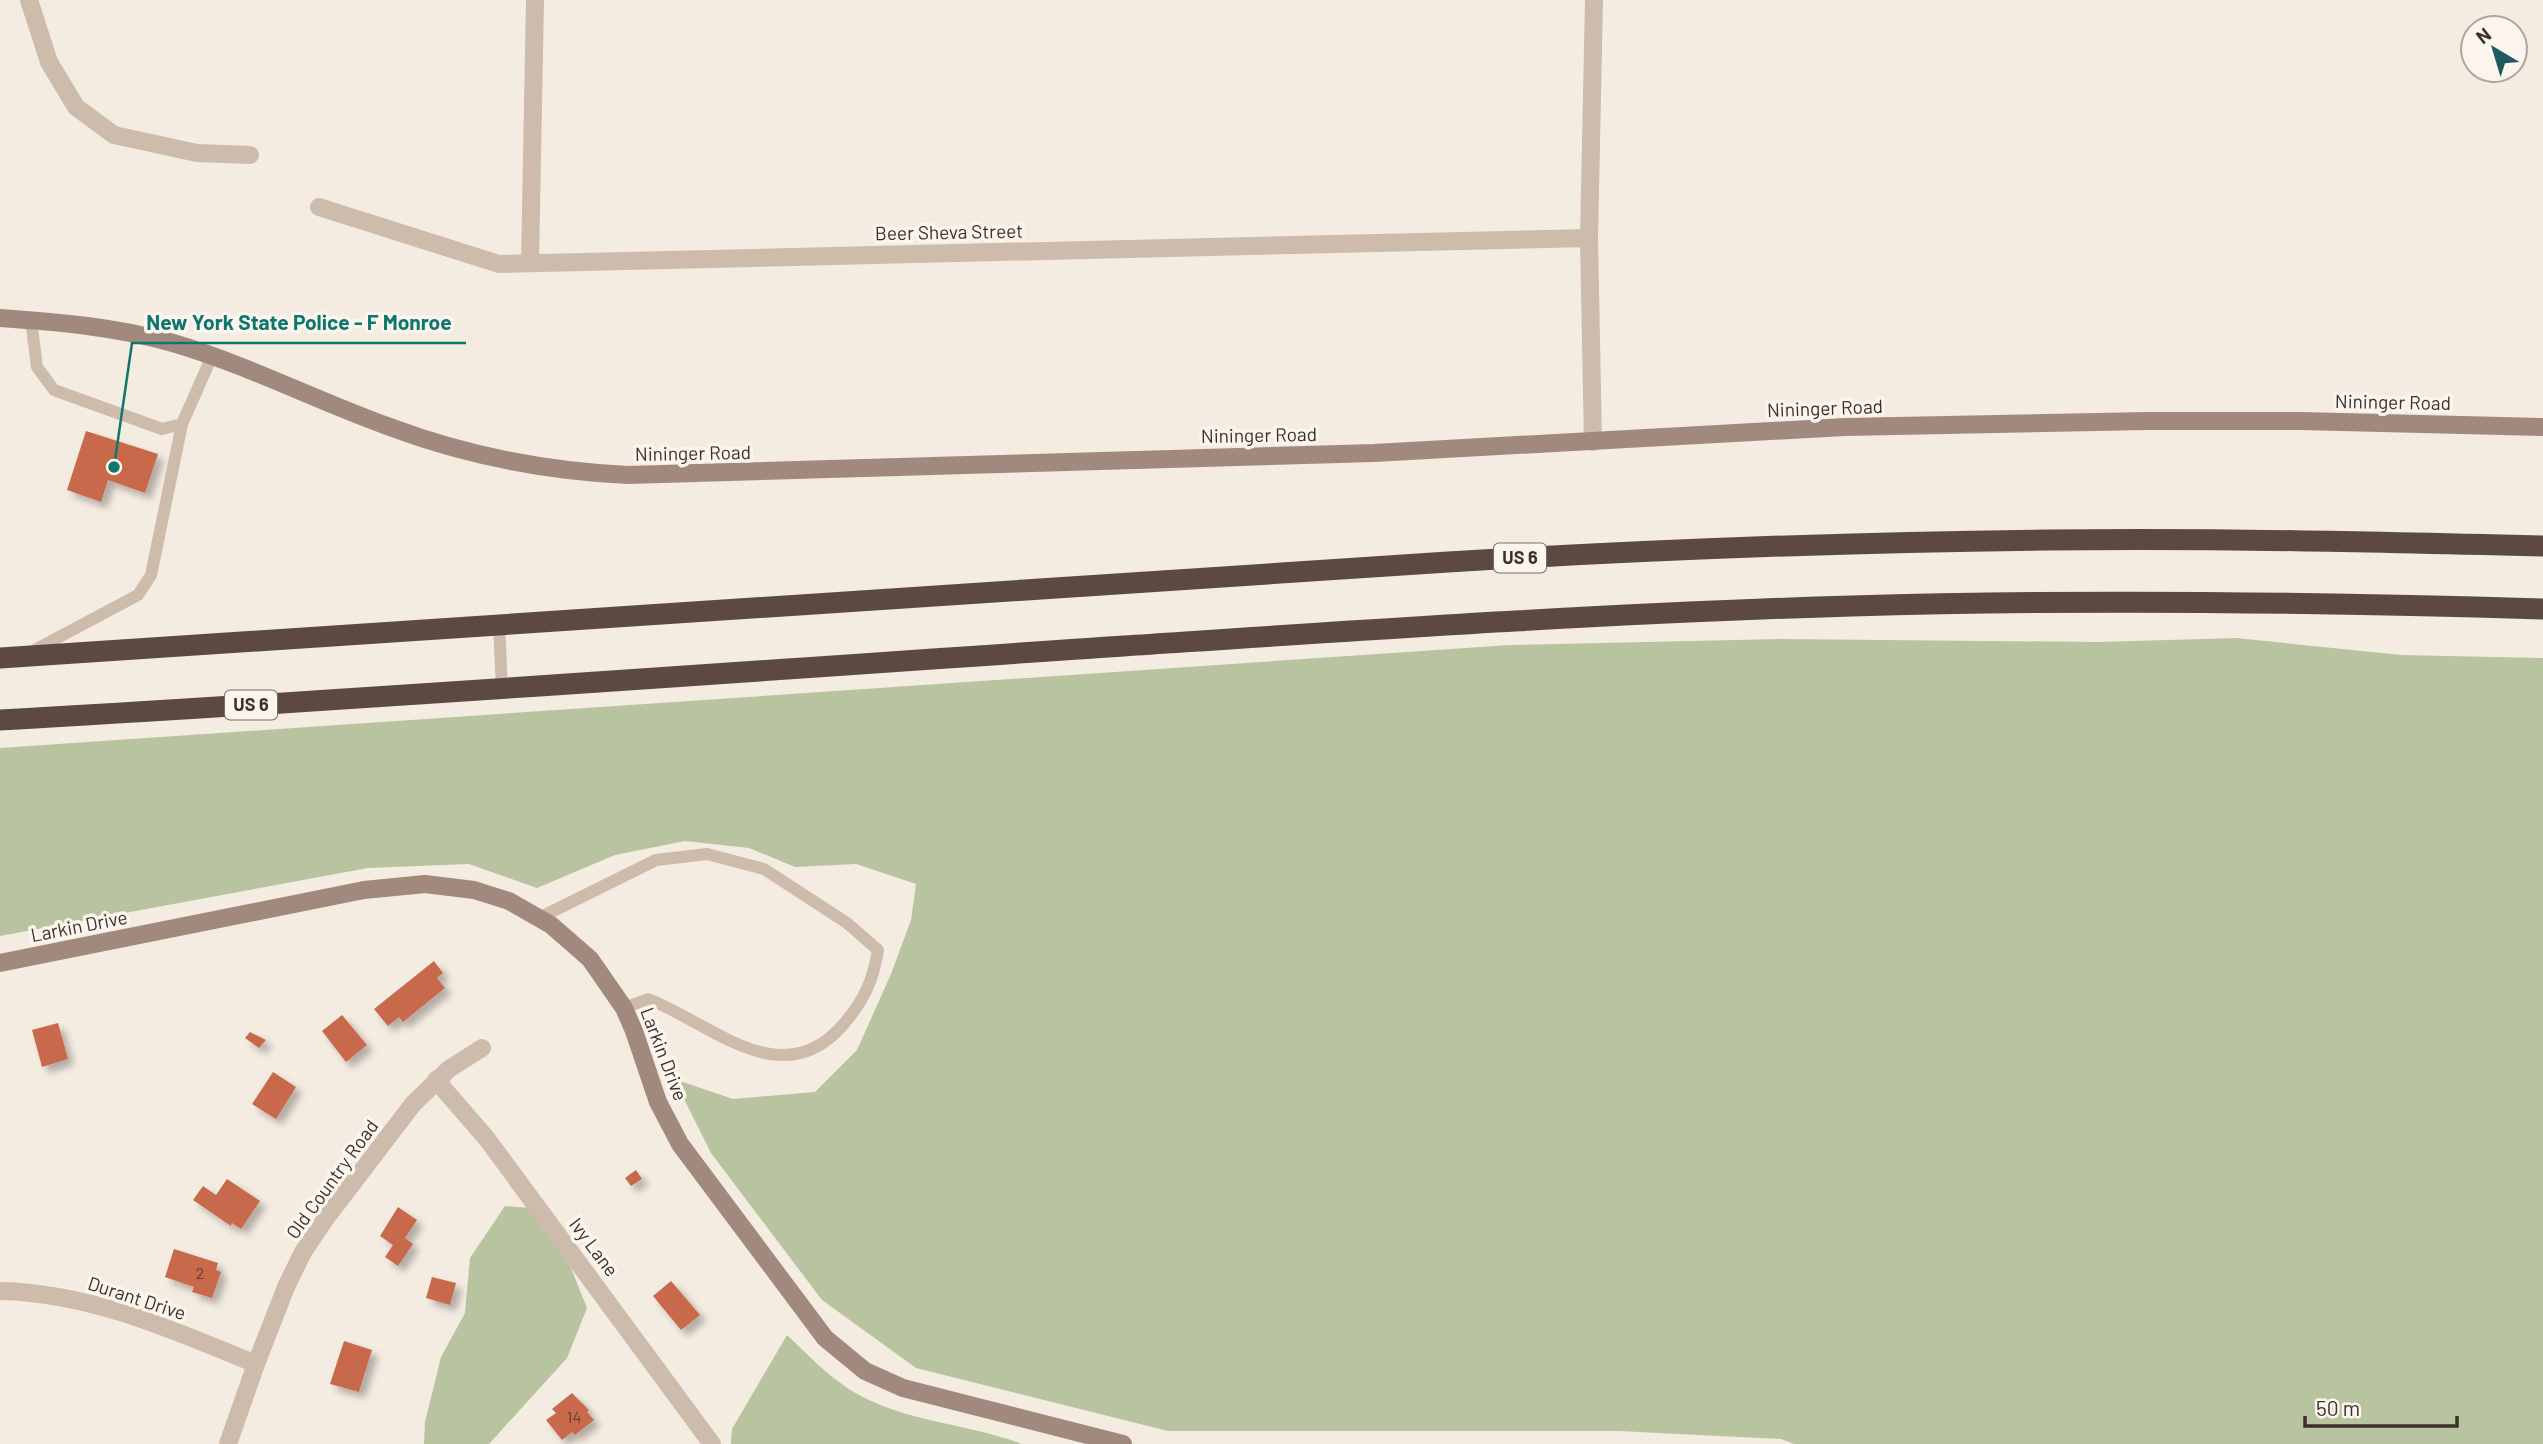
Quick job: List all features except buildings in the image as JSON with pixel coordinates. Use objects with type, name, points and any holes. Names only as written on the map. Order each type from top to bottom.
[{"type":"highway","name":"US 6","points":[[0,658],[1680,549],[2098,539],[2543,545]]},
{"type":"highway","name":"US 6","points":[[0,720],[1680,612],[1860,605],[2095,601],[2543,608]]},
{"type":"street","points":[[29,0],[49,62],[76,107],[114,135],[197,153],[250,155]]},
{"type":"street","points":[[530,263],[536,0]]},
{"type":"street","points":[[1593,442],[1589,238],[1594,0]]},
{"type":"street","name":"Beer Sheva Street","points":[[319,207],[499,264],[1589,238]]},
{"type":"street","name":"Nininger Road","points":[[0,318],[136,334],[212,356],[370,420],[433,442],[513,462],[596,473],[714,474],[1061,460],[1374,453],[1845,427],[2004,423],[2301,421],[2543,427]]},
{"type":"street","name":"Larkin Drive","points":[[0,964],[364,890],[425,884],[474,890],[509,901],[551,925],[590,959],[624,1007],[658,1102],[680,1144],[825,1338],[865,1371],[904,1388],[1123,1444]]},
{"type":"street","name":"Old Country Road","points":[[228,1444],[286,1287],[303,1252],[413,1104],[463,1058],[482,1048]]},
{"type":"street","name":"Ivy Lane","points":[[436,1080],[502,1158],[712,1444]]},
{"type":"street","name":"Durant Drive","points":[[0,1291],[61,1297],[108,1307],[173,1329],[256,1364]]},
{"type":"lane","points":[[31,320],[37,367],[54,390],[162,429],[182,424]]},
{"type":"lane","points":[[23,657],[138,595],[150,575],[182,424],[212,356]]},
{"type":"lane","points":[[499,625],[502,688]]},
{"type":"lane","points":[[539,918],[656,860],[707,854],[765,869],[847,923],[878,950],[874,975],[858,1008],[833,1036],[814,1050],[788,1055],[765,1055],[729,1042],[672,1008],[649,999],[624,1007]]},
{"type":"green space","points":[[2236,638],[2401,655],[2543,658],[2543,1444],[1794,1444],[1781,1439],[1619,1431],[1168,1431],[916,1368],[822,1300],[711,1153],[674,1079],[733,1099],[815,1092],[857,1050],[891,974],[911,920],[916,884],[856,864],[795,867],[749,848],[685,841],[615,855],[537,888],[469,864],[368,868],[0,936],[0,748],[1510,645],[1781,639],[2100,642]]},
{"type":"green space","points":[[505,1206],[530,1208],[571,1268],[587,1308],[567,1358],[489,1444],[424,1444],[425,1422],[441,1357],[465,1313],[470,1258]]},
{"type":"green space","points":[[787,1335],[835,1379],[872,1401],[914,1416],[1022,1444],[731,1444],[732,1429]]},
{"type":"place","name":"New York State Police - F Monroe","points":[[114,467]]}]
